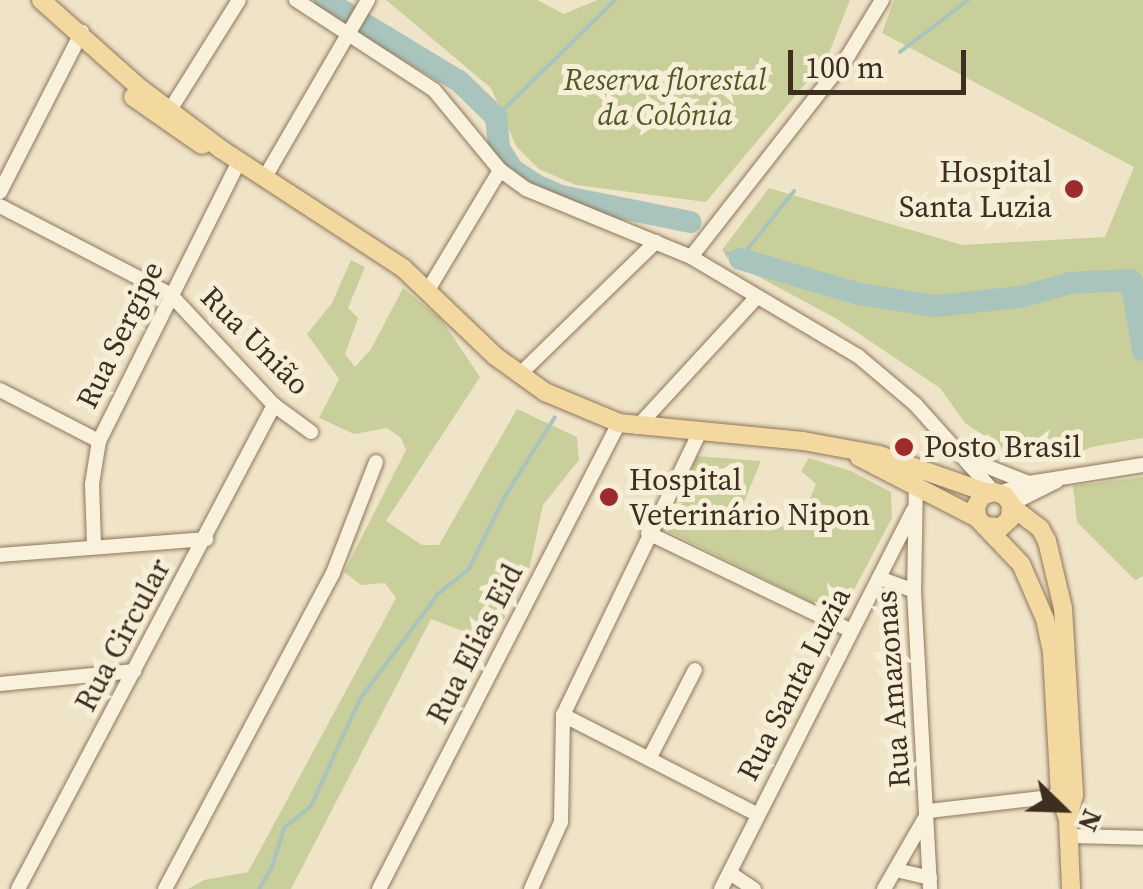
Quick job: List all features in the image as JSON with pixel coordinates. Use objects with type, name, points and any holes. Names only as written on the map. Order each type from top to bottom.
[{"type":"main road","points":[[45,4],[203,145],[222,150],[376,248],[428,290],[519,375],[584,412],[628,425],[845,449],[916,476],[1001,498],[1040,528],[1051,551],[1063,608],[1066,795]]},
{"type":"main road","points":[[916,476],[981,522],[1021,564],[1046,619],[1066,795],[1071,889]]},
{"type":"main road","points":[[981,522],[996,528],[1006,524],[1001,498]]},
{"type":"main road","points":[[981,522],[976,506],[1001,498]]},
{"type":"street","points":[[167,116],[238,0]]},
{"type":"street","points":[[296,0],[354,24],[434,90],[500,170],[555,204],[691,256],[881,373],[1001,498]]},
{"type":"street","points":[[266,177],[368,0]]},
{"type":"street","points":[[691,256],[848,56],[882,0]]},
{"type":"street","points":[[0,192],[79,37]]},
{"type":"street","name":"Rua Sergipe","points":[[94,544],[92,484],[99,441],[239,161]]},
{"type":"street","points":[[428,290],[500,170]]},
{"type":"street","name":"Rua União","points":[[0,206],[170,294],[274,405],[311,432]]},
{"type":"street","points":[[519,375],[656,242]]},
{"type":"street","name":"Rua Elias Eid","points":[[379,889],[628,425],[757,296]]},
{"type":"street","points":[[0,390],[99,441]]},
{"type":"street","name":"Rua Circular","points":[[18,889],[274,405]]},
{"type":"street","points":[[531,889],[561,822],[563,715],[700,431]]},
{"type":"street","points":[[959,454],[1029,482]]},
{"type":"street","points":[[164,889],[333,573],[376,462]]},
{"type":"street","points":[[1001,498],[1029,482],[1143,465]]},
{"type":"street","name":"Rua Amazonas","points":[[916,476],[914,591],[930,884]]},
{"type":"street","points":[[1001,498],[1062,478]]},
{"type":"street","name":"Rua Santa Luzia","points":[[720,889],[913,510]]},
{"type":"street","points":[[648,532],[852,630]]},
{"type":"street","points":[[0,555],[94,544],[206,539]]},
{"type":"street","name":"Rua Santa Luzia","points":[[879,578],[914,591]]},
{"type":"street","points":[[649,759],[695,670]]},
{"type":"street","points":[[0,684],[134,672]]},
{"type":"street","points":[[563,715],[758,815]]},
{"type":"street","points":[[884,889],[929,811],[1066,795]]},
{"type":"street","points":[[1068,828],[1143,838]]},
{"type":"street","points":[[896,870],[930,884]]},
{"type":"street","points":[[730,873],[754,889]]},
{"type":"green space","name":"Reserva florestal da Colônia","points":[[386,0],[537,0],[564,14],[597,0],[850,0],[827,58],[706,202],[576,185],[539,169],[516,146],[491,88]]},
{"type":"green space","points":[[894,0],[1143,0],[1143,438],[1092,447],[1057,460],[1009,452],[965,423],[940,388],[837,319],[729,261],[722,250],[769,188],[962,245],[1105,237],[1134,167],[882,33]]},
{"type":"green space","points":[[351,260],[365,267],[348,308],[358,318],[345,354],[355,367],[371,349],[403,288],[441,319],[480,377],[386,521],[422,545],[439,545],[517,409],[577,437],[579,460],[543,505],[529,570],[492,642],[431,619],[291,889],[188,889],[204,880],[248,872],[396,598],[385,583],[361,585],[344,572],[406,450],[401,438],[387,428],[354,434],[319,418],[339,379],[307,334],[332,303]]},
{"type":"green space","points":[[697,456],[761,461],[737,519],[768,531],[801,520],[816,484],[801,471],[809,458],[851,471],[891,492],[892,518],[840,616],[668,531]]},
{"type":"green space","points":[[1143,477],[1143,576],[1135,580],[1077,522],[1073,486]]},
{"type":"waterway","points":[[325,0],[459,81],[496,117],[499,148],[512,169],[536,185],[561,196],[690,222]]},
{"type":"waterway","points":[[496,117],[615,0]]},
{"type":"waterway","points":[[900,52],[968,0]]},
{"type":"waterway","points":[[727,253],[740,259],[794,191]]},
{"type":"waterway","points":[[740,259],[860,294],[935,306],[1020,297],[1070,283],[1131,280],[1143,350]]},
{"type":"waterway","points":[[1131,280],[1143,280]]},
{"type":"waterway","points":[[259,889],[272,867],[284,828],[311,806],[360,699],[438,594],[469,569],[505,496],[555,417]]},
{"type":"place","name":"Hospital Santa Luzia","points":[[1074,189]]},
{"type":"place","name":"Posto Brasil","points":[[904,447]]},
{"type":"place","name":"Hospital Veterinário Nipon","points":[[609,497]]}]
